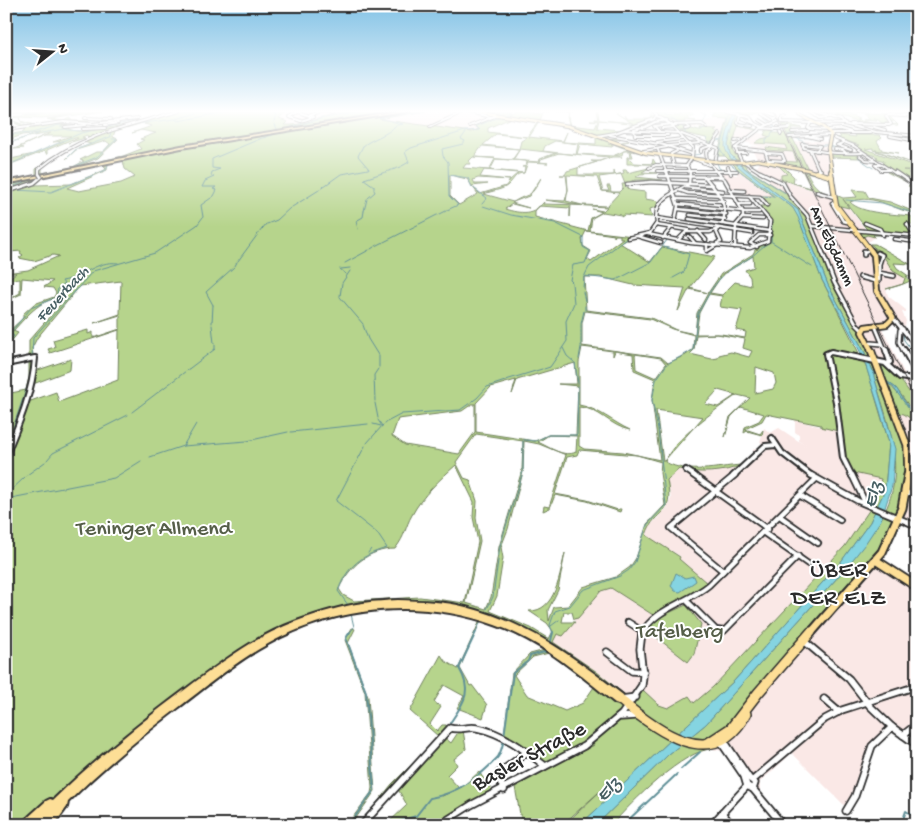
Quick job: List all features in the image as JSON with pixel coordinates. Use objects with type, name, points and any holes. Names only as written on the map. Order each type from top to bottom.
[{"type":"highway","points":[[6,183],[167,150]]},
{"type":"highway","points":[[38,825],[77,785],[128,741],[245,653],[300,624],[335,612],[371,605],[430,604],[491,618],[545,644],[619,699]]},
{"type":"highway","points":[[28,825],[57,799],[77,785]]},
{"type":"highway","points":[[48,825],[77,785]]},
{"type":"main road","points":[[634,150],[660,155],[693,157],[707,163],[769,161],[828,175]]},
{"type":"main road","points":[[829,150],[828,175],[837,208],[872,252],[880,299],[892,320],[876,327],[863,329]]},
{"type":"main road","name":"Am Elzdamm","points":[[719,738],[740,724],[758,693],[878,558],[906,492],[909,470],[906,445],[863,329]]},
{"type":"main road","points":[[878,558],[917,586]]},
{"type":"main road","points":[[619,699],[660,732],[679,741],[719,738]]},
{"type":"street","points":[[6,192],[33,184],[40,175],[39,169],[49,160],[67,150]]},
{"type":"street","points":[[644,152],[658,150],[668,183],[677,198],[678,209],[675,221]]},
{"type":"street","points":[[674,166],[672,152],[678,150],[693,157],[701,154],[717,156]]},
{"type":"street","points":[[687,166],[693,157],[693,150]]},
{"type":"street","points":[[701,150],[701,154]]},
{"type":"street","points":[[705,155],[709,150]]},
{"type":"street","points":[[716,162],[719,150]]},
{"type":"street","points":[[736,150],[743,163]]},
{"type":"street","points":[[762,150],[765,150],[766,153],[769,161],[785,161],[782,154],[766,153]]},
{"type":"street","points":[[810,150],[868,155],[917,187]]},
{"type":"street","points":[[810,150],[818,168]]},
{"type":"street","points":[[843,150],[846,153]]},
{"type":"street","points":[[843,150],[851,150]]},
{"type":"street","points":[[860,150],[862,153]]},
{"type":"street","points":[[737,153],[746,154]]},
{"type":"street","points":[[705,155],[707,163],[722,177],[743,211],[742,218],[736,226],[735,247]]},
{"type":"street","points":[[860,157],[875,160],[865,161],[860,157]]},
{"type":"street","points":[[875,160],[875,166],[881,170],[889,170]]},
{"type":"street","name":"Am Elzdamm","points":[[743,163],[782,182],[791,197],[807,215],[834,282],[856,323],[863,329]]},
{"type":"street","points":[[648,168],[663,165],[687,166]]},
{"type":"street","points":[[679,166],[684,177]]},
{"type":"street","points":[[648,234],[656,225],[657,218],[655,213],[659,203],[689,184],[691,177],[687,166]]},
{"type":"street","points":[[729,169],[732,174]]},
{"type":"street","points":[[657,171],[706,172],[729,169],[737,171]]},
{"type":"street","points":[[660,176],[722,177]]},
{"type":"street","points":[[705,177],[724,201],[726,214],[722,224]]},
{"type":"street","points":[[626,184],[711,185]]},
{"type":"street","points":[[685,187],[723,190]]},
{"type":"street","points":[[679,190],[688,193],[720,195],[744,191]]},
{"type":"street","points":[[817,192],[834,197]]},
{"type":"street","points":[[731,193],[760,197],[767,205],[760,204]]},
{"type":"street","points":[[628,238],[648,234],[673,242],[678,240],[696,244],[756,247],[768,241],[770,221],[760,204],[751,196]]},
{"type":"street","points":[[677,198],[724,201]]},
{"type":"street","points":[[832,203],[842,221],[847,222]]},
{"type":"street","points":[[678,204],[759,212]]},
{"type":"street","points":[[739,204],[750,204]]},
{"type":"street","points":[[678,209],[726,214]]},
{"type":"street","points":[[688,223],[691,211]]},
{"type":"street","points":[[690,215],[725,219]]},
{"type":"street","points":[[657,218],[717,230]]},
{"type":"street","points":[[742,218],[763,219]]},
{"type":"street","points":[[689,219],[770,231]]},
{"type":"street","points":[[865,223],[880,229],[883,234]]},
{"type":"street","points":[[907,224],[915,236]]},
{"type":"street","points":[[656,225],[690,231],[717,230],[752,233]]},
{"type":"street","points":[[812,226],[915,236]]},
{"type":"street","points":[[663,238],[671,228]]},
{"type":"street","points":[[707,244],[707,251],[710,251],[721,242],[717,230]]},
{"type":"street","points":[[678,240],[682,234],[690,231]]},
{"type":"street","points":[[698,231],[706,240]]},
{"type":"street","points":[[883,234],[902,235]]},
{"type":"street","points":[[756,247],[750,243],[759,235],[770,235]]},
{"type":"street","points":[[637,236],[661,244]]},
{"type":"street","points":[[689,236],[696,244]]},
{"type":"street","points":[[894,240],[917,242]]},
{"type":"street","points":[[688,249],[690,243]]},
{"type":"street","points":[[742,247],[742,245],[748,246]]},
{"type":"street","points":[[864,255],[864,251],[872,252]]},
{"type":"street","points":[[864,278],[860,277],[894,276]]},
{"type":"street","points":[[892,320],[899,324],[915,342],[917,347]]},
{"type":"street","points":[[876,327],[890,362],[887,364]]},
{"type":"street","points":[[903,329],[900,330],[899,342],[917,374]]},
{"type":"street","points":[[871,343],[882,344]]},
{"type":"street","points":[[865,502],[843,458],[836,402],[826,354],[831,352],[874,360],[887,364],[898,377],[917,380]]},
{"type":"street","points":[[6,364],[32,359],[34,376],[17,430],[6,455]]},
{"type":"street","points":[[772,438],[795,466],[816,479],[917,526]]},
{"type":"street","points":[[723,571],[671,528],[716,491],[765,446],[776,445]]},
{"type":"street","points":[[686,470],[716,491],[808,564]]},
{"type":"street","points":[[628,707],[643,684],[644,672],[638,647],[642,631],[659,614],[687,601],[723,571],[781,517],[816,479]]},
{"type":"street","points":[[906,492],[917,496]]},
{"type":"street","points":[[801,496],[840,520]]},
{"type":"street","points":[[781,517],[818,543]]},
{"type":"street","points":[[687,601],[716,630],[724,631],[798,556]]},
{"type":"street","points":[[628,622],[642,631]]},
{"type":"street","points":[[804,641],[849,679],[892,727],[917,745]]},
{"type":"street","points":[[607,652],[629,669],[644,672]]},
{"type":"street","points":[[711,825],[750,783],[817,724],[839,712],[917,686]]},
{"type":"street","points":[[619,699],[636,697]]},
{"type":"street","points":[[824,699],[839,712]]},
{"type":"street","name":"Basler Straße","points":[[439,825],[471,805],[504,790],[601,736],[628,707]]},
{"type":"street","points":[[621,716],[639,716]]},
{"type":"street","points":[[903,735],[917,724]]},
{"type":"street","points":[[362,825],[389,792],[450,728],[473,727],[490,732],[527,752],[546,766]]},
{"type":"street","points":[[846,811],[855,796],[872,746],[892,727]]},
{"type":"street","points":[[719,738],[750,783]]},
{"type":"street","points":[[719,738],[725,750],[783,825]]},
{"type":"street","points":[[504,790],[498,778],[499,773],[527,752]]},
{"type":"street","points":[[722,813],[732,825]]},
{"type":"shaded area","points":[[753,150],[793,152],[798,162],[771,161],[771,163],[779,166],[788,175],[783,176],[782,180],[812,190],[793,150],[795,150],[815,191],[830,195],[835,194],[837,206],[849,208],[868,233],[861,232],[863,237],[867,235],[875,237],[870,241],[865,241],[875,252],[882,254],[890,267],[905,277],[903,284],[886,288],[888,296],[906,310],[906,312],[902,312],[906,321],[905,326],[894,324],[881,326],[917,399],[917,409],[903,381],[891,371],[884,373],[885,380],[860,329],[837,293],[811,227],[786,193],[766,181],[774,178],[751,166],[757,167],[760,162],[767,163],[757,159]]},
{"type":"shaded area","points":[[798,150],[830,150],[827,154],[829,173],[808,169]]},
{"type":"shaded area","points":[[737,171],[740,171],[774,196],[746,195],[744,189],[730,189],[728,181],[718,173],[726,172],[737,175]]},
{"type":"shaded area","points":[[895,413],[904,414],[917,423],[917,525],[896,516]]},
{"type":"shaded area","name":"ÜBER DER ELZ","points":[[795,420],[838,431],[881,479],[872,506],[845,546],[713,687],[694,704],[689,696],[669,708],[660,705],[643,691],[637,701],[629,698],[597,672],[553,642],[557,634],[575,622],[574,619],[578,618],[601,591],[611,588],[653,615],[685,598],[706,583],[679,559],[680,556],[646,536],[649,527],[667,508],[671,498],[667,480],[679,469],[721,470],[740,467],[752,454],[754,448],[759,449],[764,444],[760,442],[764,428],[770,433],[779,428],[806,446],[799,441],[799,435],[795,432]],"holes":[[[685,605],[701,624],[694,654],[689,662],[653,636],[660,617]]]},
{"type":"shaded area","points":[[872,561],[917,591],[917,724],[903,735],[890,726],[871,744],[846,807],[792,753],[760,782],[760,790],[755,795],[743,787],[742,778],[726,755],[722,751],[712,749],[710,739]]},
{"type":"green space","name":"Teninger Allmend","points":[[48,150],[47,155],[45,151],[6,166],[8,161],[6,160]]},
{"type":"green space","name":"Teninger Allmend","points":[[66,150],[69,150],[46,163],[42,168],[42,173],[73,167],[84,161],[80,160],[105,150],[107,150],[98,158],[78,166],[123,156],[139,150],[479,150],[469,161],[471,164],[466,164],[463,168],[489,170],[496,159],[490,170],[524,173],[517,175],[506,187],[484,194],[515,201],[512,203],[529,208],[512,204],[505,209],[526,212],[537,208],[535,217],[588,231],[591,218],[602,212],[592,209],[603,211],[607,207],[571,205],[570,217],[570,208],[540,206],[544,202],[543,204],[580,205],[545,200],[565,201],[568,192],[566,201],[582,205],[607,206],[619,193],[602,191],[597,177],[567,175],[568,189],[565,175],[567,171],[591,164],[578,168],[578,175],[614,175],[599,177],[603,191],[609,191],[607,186],[610,186],[611,192],[619,192],[623,188],[622,184],[625,184],[621,174],[617,175],[624,173],[623,170],[627,170],[627,173],[649,168],[642,172],[657,173],[640,174],[636,177],[663,180],[635,180],[635,183],[633,180],[625,186],[629,190],[645,192],[645,199],[658,201],[656,207],[650,209],[652,217],[624,215],[621,217],[621,215],[603,212],[592,218],[590,231],[633,236],[620,243],[650,262],[662,247],[715,257],[690,288],[708,293],[721,274],[753,254],[756,248],[769,242],[771,237],[770,223],[760,206],[767,206],[759,196],[773,196],[740,171],[725,156],[717,156],[719,150],[728,150],[730,157],[735,163],[793,208],[798,216],[822,280],[867,369],[889,443],[885,490],[870,522],[840,563],[734,681],[580,825],[564,825],[608,784],[562,825],[522,825],[515,787],[594,745],[473,807],[545,765],[504,735],[512,673],[530,654],[545,650],[509,630],[470,617],[431,610],[390,609],[350,614],[311,625],[273,640],[220,674],[121,752],[77,793],[51,825],[6,825],[6,394],[26,390],[29,377],[29,340],[66,298],[50,300],[36,308],[13,331],[18,333],[6,348],[6,344],[11,338],[6,337],[6,334],[23,318],[23,314],[34,304],[54,297],[56,293],[53,288],[44,287],[53,281],[22,278],[21,294],[6,301],[20,293],[20,279],[6,280],[16,273],[6,273],[28,270],[59,256],[53,255],[34,261],[19,258],[23,255],[20,253],[21,251],[10,252],[6,255],[6,252],[11,249],[6,249],[6,181],[36,175],[36,169]],"holes":[[[123,161],[125,169],[135,177],[121,183],[79,191],[67,188],[107,170],[108,163]],[[99,164],[106,167],[105,170],[71,184],[35,185],[46,175]],[[484,170],[518,173],[510,180],[480,177]],[[450,175],[467,179],[478,194],[459,205],[450,196]],[[478,178],[510,180],[506,186],[480,194],[472,186],[488,184],[475,184],[473,180]],[[586,231],[614,235],[614,237],[615,235],[620,235],[620,238],[623,238],[591,262],[587,259],[591,251],[583,246],[582,239]],[[753,256],[754,267],[745,270],[750,277],[751,286],[735,282],[722,295],[710,293],[723,274]],[[584,277],[600,277],[633,285],[685,288],[678,311],[689,289],[708,293],[697,313],[695,334],[676,330],[651,318],[586,310]],[[121,281],[120,314],[94,323],[120,315],[120,329],[93,338],[93,332],[88,334],[88,330],[53,340],[55,347],[48,349],[50,353],[119,330],[118,380],[59,402],[56,392],[25,403],[32,376],[32,348],[37,338],[80,286]],[[709,294],[722,296],[720,307],[742,310],[736,330],[746,332],[745,338],[717,334],[696,334],[699,313]],[[585,311],[650,319],[672,329],[694,335],[693,349],[686,355],[668,363],[661,357],[582,346],[582,323]],[[717,334],[745,339],[743,348],[752,351],[749,357],[731,352],[712,359],[690,354],[694,350],[696,335]],[[582,347],[613,351],[613,356],[615,351],[633,354],[634,370],[655,379],[652,400],[660,460],[623,452],[584,449],[579,446],[579,407],[593,411],[617,425],[630,430],[599,412],[579,405],[579,362]],[[635,354],[661,358],[666,364],[656,378],[636,369]],[[575,363],[577,384],[558,384],[578,386],[576,435],[548,435],[535,441],[476,432],[476,403],[491,387],[516,380],[512,394],[517,380]],[[756,367],[774,373],[776,383],[773,389],[755,393]],[[718,390],[736,395],[718,407],[705,404]],[[737,395],[750,398],[730,417],[725,437],[731,417],[741,407],[764,414],[759,421],[745,427],[744,433],[747,431],[762,435],[763,430],[760,434],[745,429],[762,421],[766,414],[821,425],[821,427],[838,431],[843,458],[849,472],[881,479],[872,506],[845,546],[713,687],[694,703],[689,696],[668,708],[659,705],[643,690],[637,701],[629,698],[597,672],[553,642],[557,634],[563,636],[575,622],[562,622],[564,612],[572,612],[574,619],[578,618],[601,591],[611,588],[653,615],[685,598],[707,583],[679,559],[680,557],[646,535],[654,520],[666,507],[669,492],[667,480],[679,469],[693,472],[710,472],[727,470],[741,465],[694,469],[675,466],[665,462],[667,457],[663,461],[656,410],[703,417],[693,428]],[[475,404],[475,432],[459,454],[405,445],[392,436],[398,419],[462,411]],[[476,434],[523,441],[522,470],[499,547],[491,597],[486,609],[466,603],[480,541],[476,518],[477,501],[470,480],[464,478],[456,462]],[[549,435],[577,436],[576,452],[567,454],[538,442]],[[524,441],[539,444],[566,455],[549,507],[544,506],[543,511],[550,508],[555,495],[587,501],[620,512],[621,509],[618,510],[587,500],[555,494],[567,457],[577,455],[579,450],[637,455],[661,462],[660,473],[665,505],[647,524],[636,558],[630,567],[616,577],[583,587],[568,606],[554,607],[549,621],[548,610],[558,590],[565,553],[559,580],[551,598],[538,610],[529,611],[547,623],[553,631],[549,639],[531,628],[490,611],[497,596],[503,558],[501,547],[508,529],[523,472]],[[456,465],[474,502],[473,517],[478,542],[465,603],[420,597],[354,601],[343,595],[339,589],[348,573],[361,560],[377,552],[395,549],[416,508],[438,482]],[[549,653],[594,687],[583,703],[565,711],[527,695],[514,675],[533,657]]]},
{"type":"green space","name":"Teninger Allmend","points":[[527,150],[543,150],[560,153],[541,159],[540,162],[548,163],[528,162],[524,173],[525,167],[522,167],[526,166],[526,161],[539,162],[540,159],[555,153]]},
{"type":"green space","name":"Teninger Allmend","points":[[578,150],[577,154],[615,155],[622,157],[612,157],[601,161],[609,157],[576,154]]},
{"type":"green space","name":"Teninger Allmend","points":[[636,150],[644,153],[631,151],[633,157],[628,157],[628,159],[634,163],[652,164],[627,164],[627,157],[631,156],[630,151],[624,151]]},
{"type":"green space","points":[[729,150],[733,150],[749,170],[786,193],[805,214],[830,277],[854,323],[860,329],[880,377],[873,371],[828,285],[798,210],[749,172],[730,154]]},
{"type":"green space","points":[[767,150],[793,150],[812,189],[796,184],[811,188],[802,170],[784,167],[794,177],[793,183],[781,179],[781,175],[787,174],[779,166],[769,164],[771,161],[797,162],[793,152]]},
{"type":"green space","points":[[794,150],[798,150],[808,169],[829,173],[828,153],[832,190],[829,178],[807,172],[816,186],[831,195],[814,190]]},
{"type":"green space","points":[[861,150],[867,150],[912,165],[913,170],[903,170],[917,172],[908,173],[917,176],[913,176],[917,181],[909,177],[917,184],[910,182],[915,186],[908,186],[912,185],[887,172],[891,172],[883,165],[884,161]]},
{"type":"green space","points":[[873,150],[882,150],[898,153],[875,150],[909,162],[913,159],[917,160],[912,162],[917,165]]},
{"type":"green space","points":[[830,154],[857,154],[860,158],[831,157],[836,195],[843,198],[857,197],[852,190],[865,191],[869,198],[890,202],[917,213],[877,201],[860,200],[850,202],[855,206],[870,211],[911,216],[917,224],[908,224],[911,229],[917,230],[912,230],[913,235],[881,232],[883,235],[873,235],[875,237],[867,235],[861,238],[858,232],[869,232],[843,199],[849,208],[836,205]]},
{"type":"green space","points":[[870,244],[875,244],[910,264],[894,263],[897,268],[910,277],[906,276],[910,281],[901,285],[886,289],[903,284],[905,278],[893,271],[882,254],[889,259]]},
{"type":"green space","points":[[869,245],[882,254],[873,251]]},
{"type":"green space","points":[[71,359],[70,370],[33,384],[35,371]]},
{"type":"green space","points":[[881,363],[886,364],[911,395],[917,417],[896,388],[885,380]]},
{"type":"green space","points":[[873,373],[881,378],[901,429],[906,451],[906,481],[903,496],[893,526],[886,539],[878,552],[733,723],[710,739],[712,749],[701,751],[673,767],[644,791],[612,825],[596,825],[669,754],[706,724],[846,568],[880,521],[889,502],[894,484],[895,465],[889,428]]},
{"type":"green space","points":[[886,381],[903,399],[917,423],[904,414],[898,413]]},
{"type":"green space","name":"Tafelberg","points":[[686,605],[701,624],[694,654],[688,662],[647,630],[660,617]]},
{"type":"green space","points":[[480,621],[460,668],[470,686],[472,685],[487,705],[483,718],[457,708],[464,696],[444,685],[434,702],[441,707],[430,724],[437,731],[442,725],[446,725],[447,728],[443,736],[451,743],[459,731],[463,730],[466,749],[454,759],[457,765],[447,775],[459,788],[442,796],[462,787],[479,772],[494,793],[439,825],[386,825],[407,805],[395,784],[362,825],[359,825],[392,784],[439,737],[410,711],[441,655],[445,661],[458,669]]},
{"type":"green space","points":[[352,628],[355,629],[348,643],[368,697],[375,791],[351,825],[347,825],[371,793],[372,788],[365,692],[345,640]]},
{"type":"water","points":[[726,150],[729,150],[730,154],[743,167],[798,210],[828,285],[873,371],[896,388],[917,420],[893,387],[873,373],[895,449],[892,486],[881,520],[846,568],[706,724],[669,754],[596,825],[580,825],[734,681],[840,563],[870,522],[885,490],[889,443],[863,357],[822,280],[798,217],[793,208],[743,170]]},
{"type":"water","points":[[676,573],[685,578],[694,576],[696,581],[680,592],[675,591],[671,586]]},
{"type":"waterway","points":[[6,166],[43,150]]},
{"type":"waterway","points":[[68,157],[76,150]]},
{"type":"waterway","points":[[75,166],[97,157],[105,150]]},
{"type":"waterway","name":"Feuerbach","points":[[32,357],[33,338],[93,271],[155,253],[197,225],[203,217],[201,205],[214,196],[217,190],[213,189],[216,187],[202,187],[205,181],[214,177],[211,176],[212,172],[220,169],[212,168],[212,159],[234,150]]},
{"type":"waterway","points":[[361,150],[358,156],[369,169]]},
{"type":"waterway","points":[[402,166],[409,162],[405,152],[408,150]]},
{"type":"waterway","points":[[442,150],[443,156],[448,162],[449,196],[458,205],[447,210]]},
{"type":"waterway","points":[[717,160],[720,150]]},
{"type":"waterway","points":[[721,150],[724,156]]},
{"type":"waterway","points":[[845,150],[852,153]]},
{"type":"waterway","points":[[694,158],[693,155],[701,154],[699,151]]},
{"type":"waterway","points":[[104,161],[126,156]]},
{"type":"waterway","points":[[858,157],[863,161]]},
{"type":"waterway","points":[[864,162],[873,168]]},
{"type":"waterway","points":[[16,190],[51,192],[106,170],[108,165],[106,163]]},
{"type":"waterway","points":[[717,163],[719,168],[726,172]]},
{"type":"waterway","points":[[729,163],[775,197],[759,196]]},
{"type":"waterway","points":[[374,189],[374,186],[364,179],[401,167]]},
{"type":"waterway","name":"Elz","points":[[743,167],[787,194]]},
{"type":"waterway","points":[[342,174],[368,169]]},
{"type":"waterway","points":[[320,189],[341,174]]},
{"type":"waterway","points":[[449,175],[468,178],[471,185]]},
{"type":"waterway","points":[[6,189],[36,178]]},
{"type":"waterway","points":[[722,179],[732,194]]},
{"type":"waterway","points":[[471,186],[487,198],[482,204]]},
{"type":"waterway","points":[[292,207],[319,190]]},
{"type":"waterway","points":[[368,198],[375,192],[374,190]]},
{"type":"waterway","points":[[752,197],[772,223],[771,242]]},
{"type":"waterway","points":[[358,229],[356,221],[363,217],[367,199]]},
{"type":"waterway","points":[[846,200],[882,203],[917,214]]},
{"type":"waterway","points":[[483,206],[511,215],[555,223],[583,237],[583,247],[590,251],[585,263],[573,265],[570,280],[572,282]]},
{"type":"waterway","points":[[267,224],[277,220],[290,208]]},
{"type":"waterway","points":[[438,215],[446,211]]},
{"type":"waterway","points":[[376,246],[437,215]]},
{"type":"waterway","points":[[259,233],[266,224]]},
{"type":"waterway","points":[[238,261],[258,234]]},
{"type":"waterway","points":[[585,275],[589,267],[626,239]]},
{"type":"waterway","points":[[584,276],[616,280],[651,262],[667,240]]},
{"type":"waterway","points":[[709,293],[727,272],[770,242]]},
{"type":"waterway","points":[[772,242],[812,267]]},
{"type":"waterway","points":[[664,247],[689,254],[684,272],[673,278]]},
{"type":"waterway","points":[[345,263],[369,250]]},
{"type":"waterway","points":[[235,266],[237,262]]},
{"type":"waterway","points":[[6,345],[14,336],[10,333],[31,308],[57,297],[58,288],[64,284],[62,281],[103,264],[118,263]]},
{"type":"waterway","points":[[212,323],[213,305],[206,292],[234,267]]},
{"type":"waterway","points":[[341,269],[350,268]]},
{"type":"waterway","points":[[340,269],[346,274]]},
{"type":"waterway","points":[[340,296],[342,283],[350,271]]},
{"type":"waterway","points":[[583,288],[584,277]]},
{"type":"waterway","points":[[561,350],[567,341],[566,321],[574,303],[572,283]]},
{"type":"waterway","points":[[583,292],[585,301]]},
{"type":"waterway","points":[[669,363],[693,350],[698,313],[709,294]]},
{"type":"waterway","points":[[340,297],[363,324]]},
{"type":"waterway","points":[[581,324],[584,311]]},
{"type":"waterway","points":[[212,325],[214,343]]},
{"type":"waterway","points":[[363,325],[368,339],[378,355]]},
{"type":"waterway","points":[[903,333],[904,340],[917,357]]},
{"type":"waterway","points":[[581,338],[581,346]]},
{"type":"waterway","points":[[132,412],[215,349],[215,345]]},
{"type":"waterway","points":[[579,359],[581,347]]},
{"type":"waterway","points":[[563,348],[567,356],[574,362]]},
{"type":"waterway","points":[[544,369],[550,367],[561,351]]},
{"type":"waterway","points":[[379,356],[379,367]]},
{"type":"waterway","name":"Feuerbach","points":[[31,374],[32,361]]},
{"type":"waterway","points":[[575,363],[578,383]]},
{"type":"waterway","points":[[553,633],[550,625],[555,611],[570,606],[583,590],[620,576],[629,570],[635,562],[647,525],[666,505],[658,429],[652,400],[656,380],[667,364]]},
{"type":"waterway","points":[[375,401],[374,375],[378,369]]},
{"type":"waterway","points":[[506,380],[542,369]]},
{"type":"waterway","name":"Feuerbach","points":[[6,448],[30,378]]},
{"type":"waterway","points":[[385,423],[402,414],[460,410],[477,398],[487,387],[505,381]]},
{"type":"waterway","points":[[524,440],[536,441],[548,435],[577,435],[578,386]]},
{"type":"waterway","points":[[375,403],[378,418]]},
{"type":"waterway","points":[[47,460],[53,453],[128,415]]},
{"type":"waterway","points":[[378,420],[382,426]]},
{"type":"waterway","points":[[183,446],[196,424]]},
{"type":"waterway","points":[[291,432],[368,424]]},
{"type":"waterway","points":[[373,424],[381,426]]},
{"type":"waterway","points":[[367,443],[383,425]]},
{"type":"waterway","points":[[183,446],[247,441],[288,432]]},
{"type":"waterway","points":[[487,609],[493,597],[500,546],[523,471],[523,441]]},
{"type":"waterway","points":[[150,457],[183,446]]},
{"type":"waterway","points":[[348,605],[338,591],[346,575],[363,558],[387,548],[377,533],[336,501],[365,446]]},
{"type":"waterway","points":[[6,499],[114,478],[141,461]]},
{"type":"waterway","points":[[27,475],[45,462]]},
{"type":"waterway","points":[[6,495],[25,477]]},
{"type":"waterway","points":[[368,553],[371,549]]},
{"type":"waterway","points":[[349,634],[354,627],[351,614]]},
{"type":"waterway","points":[[551,626],[559,620]]},
{"type":"waterway","points":[[475,634],[481,621]]},
{"type":"waterway","points":[[349,825],[374,790],[366,692],[346,638],[350,632]]},
{"type":"waterway","points":[[450,723],[465,697],[465,684],[459,668],[476,632]]},
{"type":"waterway","points":[[550,645],[553,633]]},
{"type":"waterway","points":[[504,736],[513,673],[528,661],[530,656],[548,651]]},
{"type":"waterway","points":[[388,825],[416,816],[430,798],[448,793],[466,784],[490,765],[498,756],[504,740]]},
{"type":"waterway","points":[[681,769],[700,752]]},
{"type":"waterway","points":[[917,762],[911,777],[917,782]]},
{"type":"waterway","points":[[366,816],[411,767]]},
{"type":"waterway","points":[[623,825],[677,774]]},
{"type":"waterway","points":[[901,825],[906,811],[917,818]]},
{"type":"railway","points":[[793,150],[917,404]]},
{"type":"district","name":"ÜBER DER ELZ","points":[[839,582]]}]
